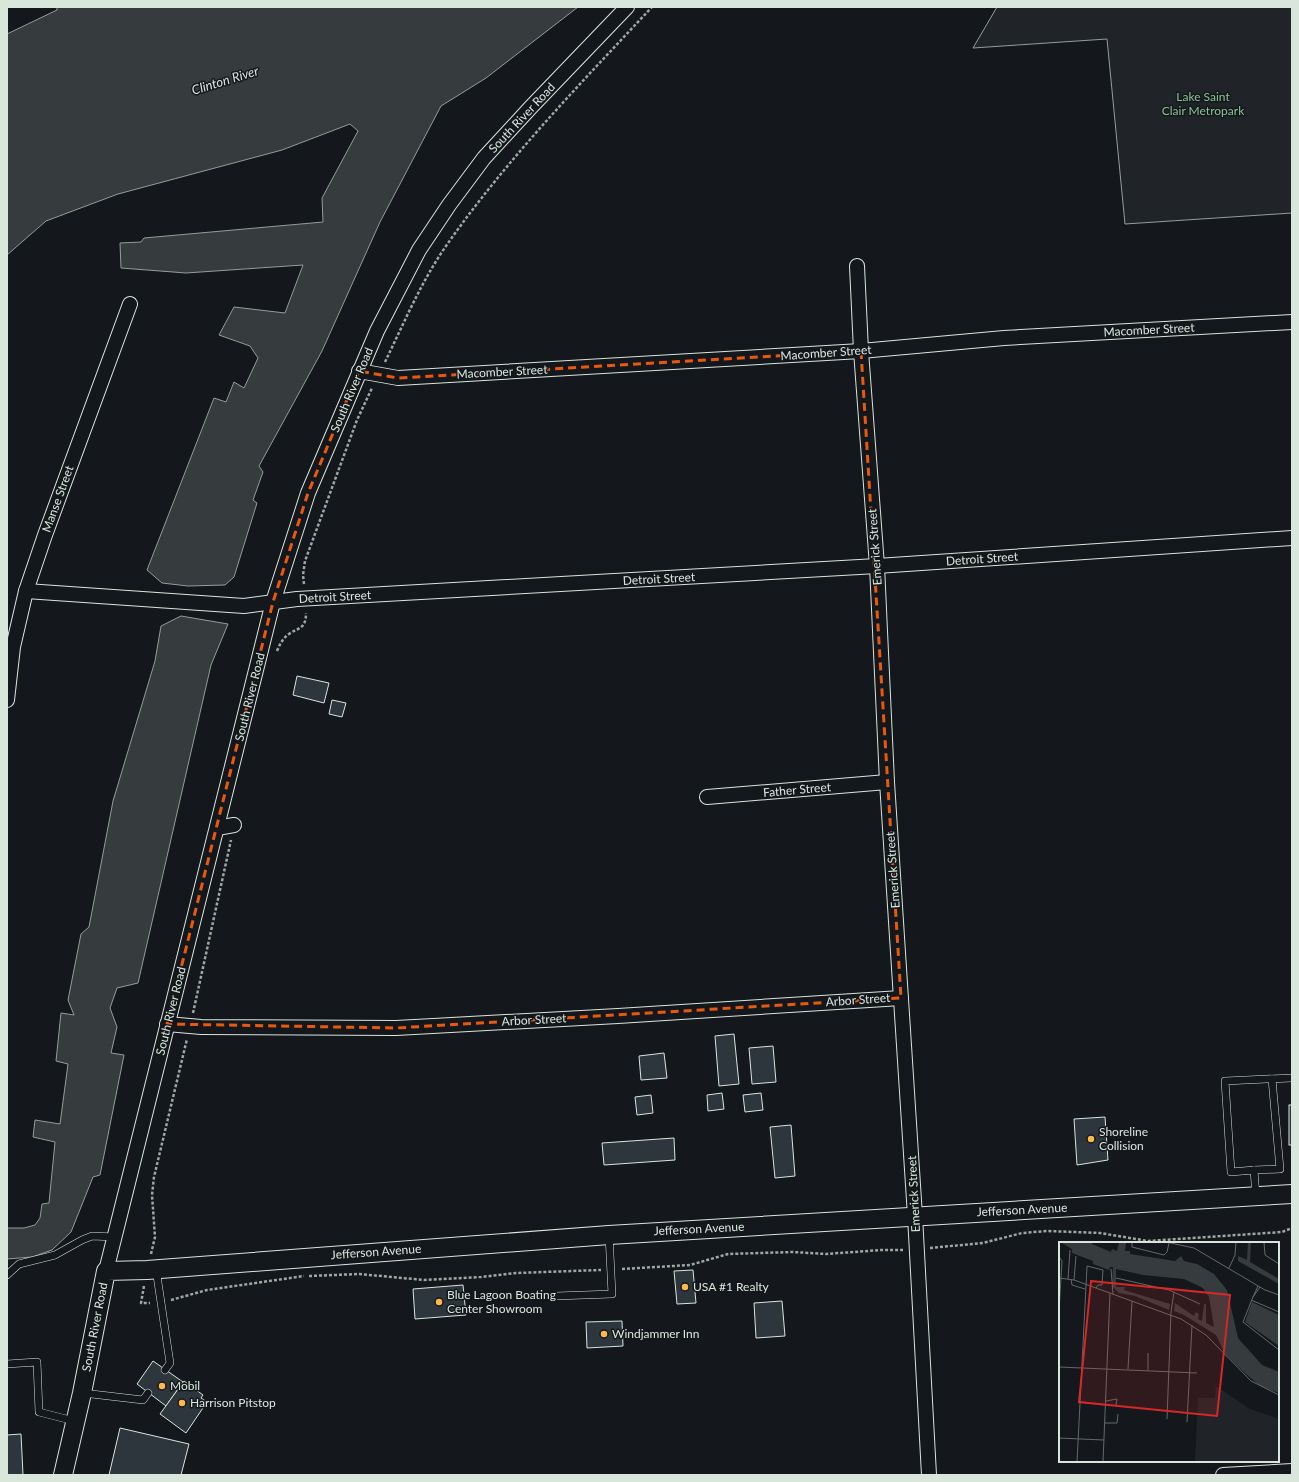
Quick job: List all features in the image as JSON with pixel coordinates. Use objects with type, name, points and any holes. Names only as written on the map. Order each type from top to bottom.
[{"type":"street","name":"South River Road","points":[[63,1475],[82,1393],[106,1271],[167,1024],[273,602],[308,493],[377,331],[420,250],[449,205],[484,158],[627,7]]},
{"type":"street","name":"Emerick Street","points":[[857,266],[861,351],[876,566],[887,782],[915,1216],[929,1475]]},
{"type":"street","name":"Manse Street","points":[[7,700],[14,647],[26,591],[47,527],[130,304]]},
{"type":"street","name":"Macomber Street","points":[[360,371],[398,378],[861,351],[1004,338],[1292,322]]},
{"type":"street","name":"Detroit Street","points":[[26,591],[244,606],[306,599],[876,566],[1292,538]]},
{"type":"street","name":"Father Street","points":[[707,797],[887,782]]},
{"type":"street","points":[[217,828],[234,825]]},
{"type":"street","name":"Arbor Street","points":[[167,1024],[191,1026],[396,1028],[901,998]]},
{"type":"street","name":"Jefferson Avenue","points":[[106,1271],[152,1269],[609,1235],[1292,1194]]},
{"type":"street","points":[[1223,1475],[1292,1471]]},
{"type":"lane","points":[[1272,1079],[1280,1169],[1231,1172],[1225,1081],[1291,1078]]},
{"type":"lane","points":[[1254,1170],[1256,1196]]},
{"type":"lane","points":[[556,1296],[612,1294],[609,1235]]},
{"type":"lane","points":[[7,1275],[19,1264],[55,1255],[92,1236],[115,1237]]},
{"type":"lane","points":[[152,1269],[170,1363],[165,1370]]},
{"type":"lane","points":[[7,1364],[37,1362],[40,1412],[75,1422]]},
{"type":"lane","points":[[82,1393],[143,1400],[148,1393]]},
{"type":"path","points":[[275,658],[282,640],[289,634],[300,630],[304,625],[306,616],[306,599],[303,575],[305,561],[357,420],[417,295],[445,247],[507,165],[652,7]]},
{"type":"path","points":[[150,1303],[141,1303],[152,1269],[155,1237],[152,1195],[154,1177],[191,1026],[234,825]]},
{"type":"path","points":[[924,1249],[983,1243],[1022,1234],[1047,1231],[1100,1232],[1148,1240],[1282,1232],[1292,1228]]},
{"type":"path","points":[[170,1300],[207,1290],[305,1276],[359,1274],[424,1280],[481,1277],[516,1273],[611,1270],[690,1265],[728,1254],[793,1252],[826,1254],[881,1250],[908,1250]]},
{"type":"highlighted area","points":[[861,351],[901,998],[396,1028],[167,1024],[273,602],[308,493],[359,371],[398,378]]},
{"type":"green space","name":"Lake Saint Clair Metropark","points":[[997,7],[1292,7],[1292,213],[1125,224],[1107,39],[973,48]]},
{"type":"water","name":"Clinton River","points":[[57,7],[578,7],[486,78],[441,106],[380,222],[322,351],[259,466],[263,472],[253,500],[257,503],[234,577],[225,585],[188,586],[162,583],[147,570],[214,398],[226,402],[234,382],[244,388],[258,358],[250,346],[219,335],[234,307],[285,313],[303,265],[186,273],[121,268],[120,243],[141,242],[144,238],[323,222],[322,198],[358,131],[350,124],[282,150],[118,194],[46,221],[7,255],[7,34],[57,10]]},
{"type":"water","points":[[181,616],[228,624],[211,665],[138,983],[117,988],[110,1008],[117,1027],[111,1053],[124,1055],[100,1175],[93,1177],[71,1232],[52,1250],[32,1257],[7,1259],[7,1228],[24,1228],[35,1225],[40,1218],[42,1204],[49,1203],[55,1142],[33,1137],[35,1120],[60,1124],[68,1064],[56,1061],[61,1013],[74,1015],[68,1000],[81,934],[89,927],[113,801],[155,661],[161,626]]},
{"type":"building","points":[[297,676],[329,683],[324,703],[293,695]]},
{"type":"building","points":[[332,700],[346,703],[342,717],[329,714]]},
{"type":"building","points":[[734,1034],[739,1084],[719,1086],[715,1036]]},
{"type":"building","points":[[773,1046],[776,1082],[752,1084],[749,1048]]},
{"type":"building","points":[[664,1053],[667,1078],[641,1080],[639,1056]]},
{"type":"building","points":[[722,1093],[724,1109],[708,1111],[707,1095]]},
{"type":"building","points":[[761,1093],[763,1110],[745,1112],[743,1095]]},
{"type":"building","points":[[651,1095],[653,1113],[637,1115],[635,1097]]},
{"type":"building","points":[[1289,1105],[1292,1105],[1292,1145],[1289,1145]]},
{"type":"building","name":"Shoreline Collision","points":[[1105,1117],[1108,1160],[1077,1165],[1074,1119]]},
{"type":"building","points":[[791,1125],[795,1176],[775,1178],[770,1127]]},
{"type":"building","points":[[674,1138],[675,1160],[604,1165],[602,1143]]},
{"type":"building","name":"USA #1 Realty","points":[[693,1270],[696,1303],[677,1304],[674,1271]]},
{"type":"building","name":"Blue Lagoon Boating Center Showroom","points":[[463,1285],[466,1315],[415,1319],[413,1289]]},
{"type":"building","points":[[782,1301],[785,1336],[756,1338],[754,1303]]},
{"type":"building","name":"Windjammer Inn","points":[[622,1321],[623,1346],[587,1348],[586,1322]]},
{"type":"building","points":[[153,1361],[183,1382],[166,1406],[137,1384]]},
{"type":"building","points":[[184,1381],[203,1395],[201,1398],[207,1402],[186,1433],[160,1414]]},
{"type":"building","points":[[120,1428],[189,1444],[181,1475],[109,1475]]},
{"type":"building","points":[[21,1434],[23,1475],[7,1475],[7,1435]]},
{"type":"place","name":"Shoreline Collision","points":[[1091,1139]]},
{"type":"place","name":"USA #1 Realty","points":[[685,1287]]},
{"type":"place","name":"Blue Lagoon Boating Center Showroom","points":[[439,1302]]},
{"type":"place","name":"Windjammer Inn","points":[[604,1334]]},
{"type":"place","name":"Mobil","points":[[162,1386]]},
{"type":"place","name":"Harrison Pitstop","points":[[182,1403]]}]
